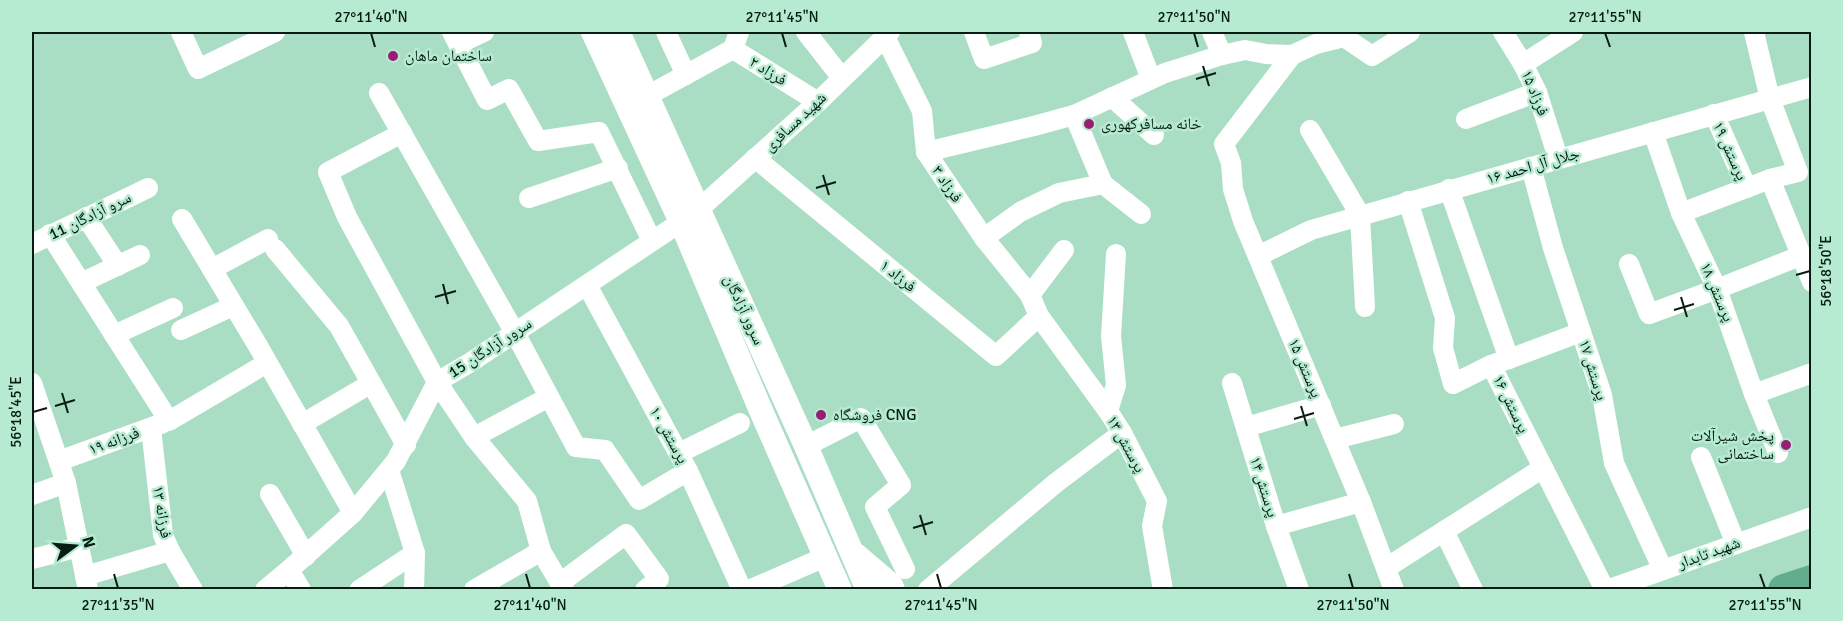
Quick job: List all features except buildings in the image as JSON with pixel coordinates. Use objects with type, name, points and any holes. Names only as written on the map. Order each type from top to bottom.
[{"type":"main road","name":"سرور آزادگان","points":[[594,32],[806,447],[868,590]]},
{"type":"main road","name":"سرور آزادگان","points":[[618,32],[647,96],[762,413],[840,590]]},
{"type":"main road","points":[[852,552],[891,585],[899,579]]},
{"type":"main road","points":[[825,557],[831,590]]},
{"type":"street","points":[[181,32],[198,69],[267,33]]},
{"type":"street","points":[[484,32],[455,38],[487,100],[509,89],[538,141],[599,132],[652,241]]},
{"type":"street","points":[[666,32],[686,75]]},
{"type":"street","points":[[806,32],[842,78]]},
{"type":"street","points":[[974,32],[984,58],[1032,43],[1029,32]]},
{"type":"street","points":[[1133,32],[1151,79]]},
{"type":"street","points":[[1212,32],[1222,55]]},
{"type":"street","points":[[926,152],[1074,114],[1165,73],[1222,55],[1245,50],[1292,55],[1316,44],[1344,37],[1372,56],[1410,32]]},
{"type":"street","name":"فرزاد ۱۵","points":[[1503,32],[1537,92],[1558,158]]},
{"type":"street","points":[[1523,64],[1573,32]]},
{"type":"street","points":[[1754,32],[1770,99]]},
{"type":"street","name":"شهید مسافری","points":[[690,216],[818,102],[887,34]]},
{"type":"street","name":"فرزاد ۳","points":[[887,34],[922,111],[926,152],[984,238],[1030,295],[1039,316]]},
{"type":"street","points":[[647,96],[686,75],[736,40]]},
{"type":"street","name":"فرزاد ۲","points":[[736,40],[818,102]]},
{"type":"street","name":"پرستش ۱۵","points":[[1292,55],[1224,144],[1231,163],[1233,189],[1243,221],[1361,502],[1394,590]]},
{"type":"street","name":"جلال آل احمد ۱۶","points":[[1258,256],[1311,230],[1360,215],[1812,87]]},
{"type":"street","points":[[1466,119],[1537,92]]},
{"type":"street","points":[[379,93],[515,333],[576,447],[605,450],[639,500],[688,471]]},
{"type":"street","points":[[1112,96],[1154,135]]},
{"type":"street","name":"پرستش ۱۹","points":[[1770,99],[1798,172],[1770,179],[1812,282]]},
{"type":"street","points":[[1074,114],[1103,184],[1141,214]]},
{"type":"street","name":"پرستش ۱۹","points":[[1714,114],[1747,188]]},
{"type":"street","points":[[1310,130],[1360,215],[1365,307]]},
{"type":"street","name":"پرستش ۱۸","points":[[1653,132],[1681,213],[1717,289],[1754,394],[1778,453]]},
{"type":"street","points":[[402,133],[328,172],[346,217],[437,382],[474,437],[527,501],[541,551],[562,586],[626,534],[659,579],[645,590]]},
{"type":"street","name":"فرزاد ۱","points":[[755,158],[996,356],[1039,316]]},
{"type":"street","name":"پرستش ۱۷","points":[[1531,167],[1553,248],[1602,394],[1614,463],[1663,570]]},
{"type":"street","points":[[529,198],[618,168]]},
{"type":"street","points":[[1681,213],[1770,179]]},
{"type":"street","points":[[984,238],[1020,212],[1059,193],[1103,184]]},
{"type":"street","name":"سرو آزادگان 11","points":[[32,244],[148,188]]},
{"type":"street","name":"پرستش ۱۶","points":[[1449,189],[1500,362],[1543,468],[1606,590]]},
{"type":"street","points":[[1408,201],[1445,318],[1443,348],[1454,384],[1500,362],[1581,332]]},
{"type":"street","name":"سرور آزادگان 15","points":[[264,590],[353,513],[389,470],[406,444],[437,382],[515,333],[690,216]]},
{"type":"street","points":[[86,217],[118,266]]},
{"type":"street","points":[[182,219],[353,513]]},
{"type":"street","points":[[50,234],[114,335],[160,424]]},
{"type":"street","points":[[212,269],[271,244],[339,326],[406,444]]},
{"type":"street","points":[[1030,295],[1064,250]]},
{"type":"street","points":[[1108,411],[1116,385],[1111,336],[1116,254]]},
{"type":"street","points":[[81,283],[140,255]]},
{"type":"street","points":[[1629,264],[1649,314],[1800,256]]},
{"type":"street","name":"پرستش ۱۰","points":[[587,285],[688,471],[742,590]]},
{"type":"street","points":[[181,330],[233,306]]},
{"type":"street","points":[[114,335],[173,308]]},
{"type":"street","name":"پرستش ۱۳","points":[[1039,316],[1108,411],[1157,501],[1152,526],[1163,590]]},
{"type":"street","name":"فرزانه ۱۹","points":[[59,461],[160,424],[267,363]]},
{"type":"street","points":[[1754,394],[1812,373]]},
{"type":"street","points":[[32,383],[36,410],[59,461],[66,483],[87,583],[170,551]]},
{"type":"street","name":"پرستش ۱۴","points":[[1232,383],[1276,526],[1299,590]]},
{"type":"street","points":[[302,424],[370,384]]},
{"type":"street","points":[[474,437],[549,398]]},
{"type":"street","points":[[1246,427],[1321,405]]},
{"type":"street","points":[[806,447],[861,418],[901,485],[875,507],[899,579],[920,582],[926,590],[1057,482],[1122,433]]},
{"type":"street","points":[[678,453],[740,423]]},
{"type":"street","name":"فرزانه ۱۳","points":[[160,424],[163,535],[193,590]]},
{"type":"street","points":[[1335,439],[1394,424]]},
{"type":"street","points":[[1701,457],[1736,544]]},
{"type":"street","points":[[1386,568],[1543,468]]},
{"type":"street","points":[[389,470],[415,553],[414,590]]},
{"type":"street","points":[[32,495],[66,483]]},
{"type":"street","points":[[270,494],[306,556]]},
{"type":"street","points":[[1276,526],[1361,502]]},
{"type":"street","name":"شهید تابدار","points":[[1606,590],[1812,517]]},
{"type":"street","points":[[1444,531],[1473,590]]},
{"type":"street","points":[[32,559],[79,547]]},
{"type":"street","points":[[474,590],[541,551]]},
{"type":"street","points":[[359,590],[415,553]]},
{"type":"street","points":[[749,590],[825,557]]},
{"type":"street","points":[[289,570],[301,590]]},
{"type":"waterway","points":[[1784,590],[1812,581]]},
{"type":"place","name":"ساختمان ماهان","points":[[393,56]]},
{"type":"place","name":"خانه مسافرکهوری","points":[[1089,124]]},
{"type":"place","name":"فروشگاه CNG","points":[[821,415]]},
{"type":"place","name":"پخش شیرآلات ساختمانی","points":[[1786,445]]}]
